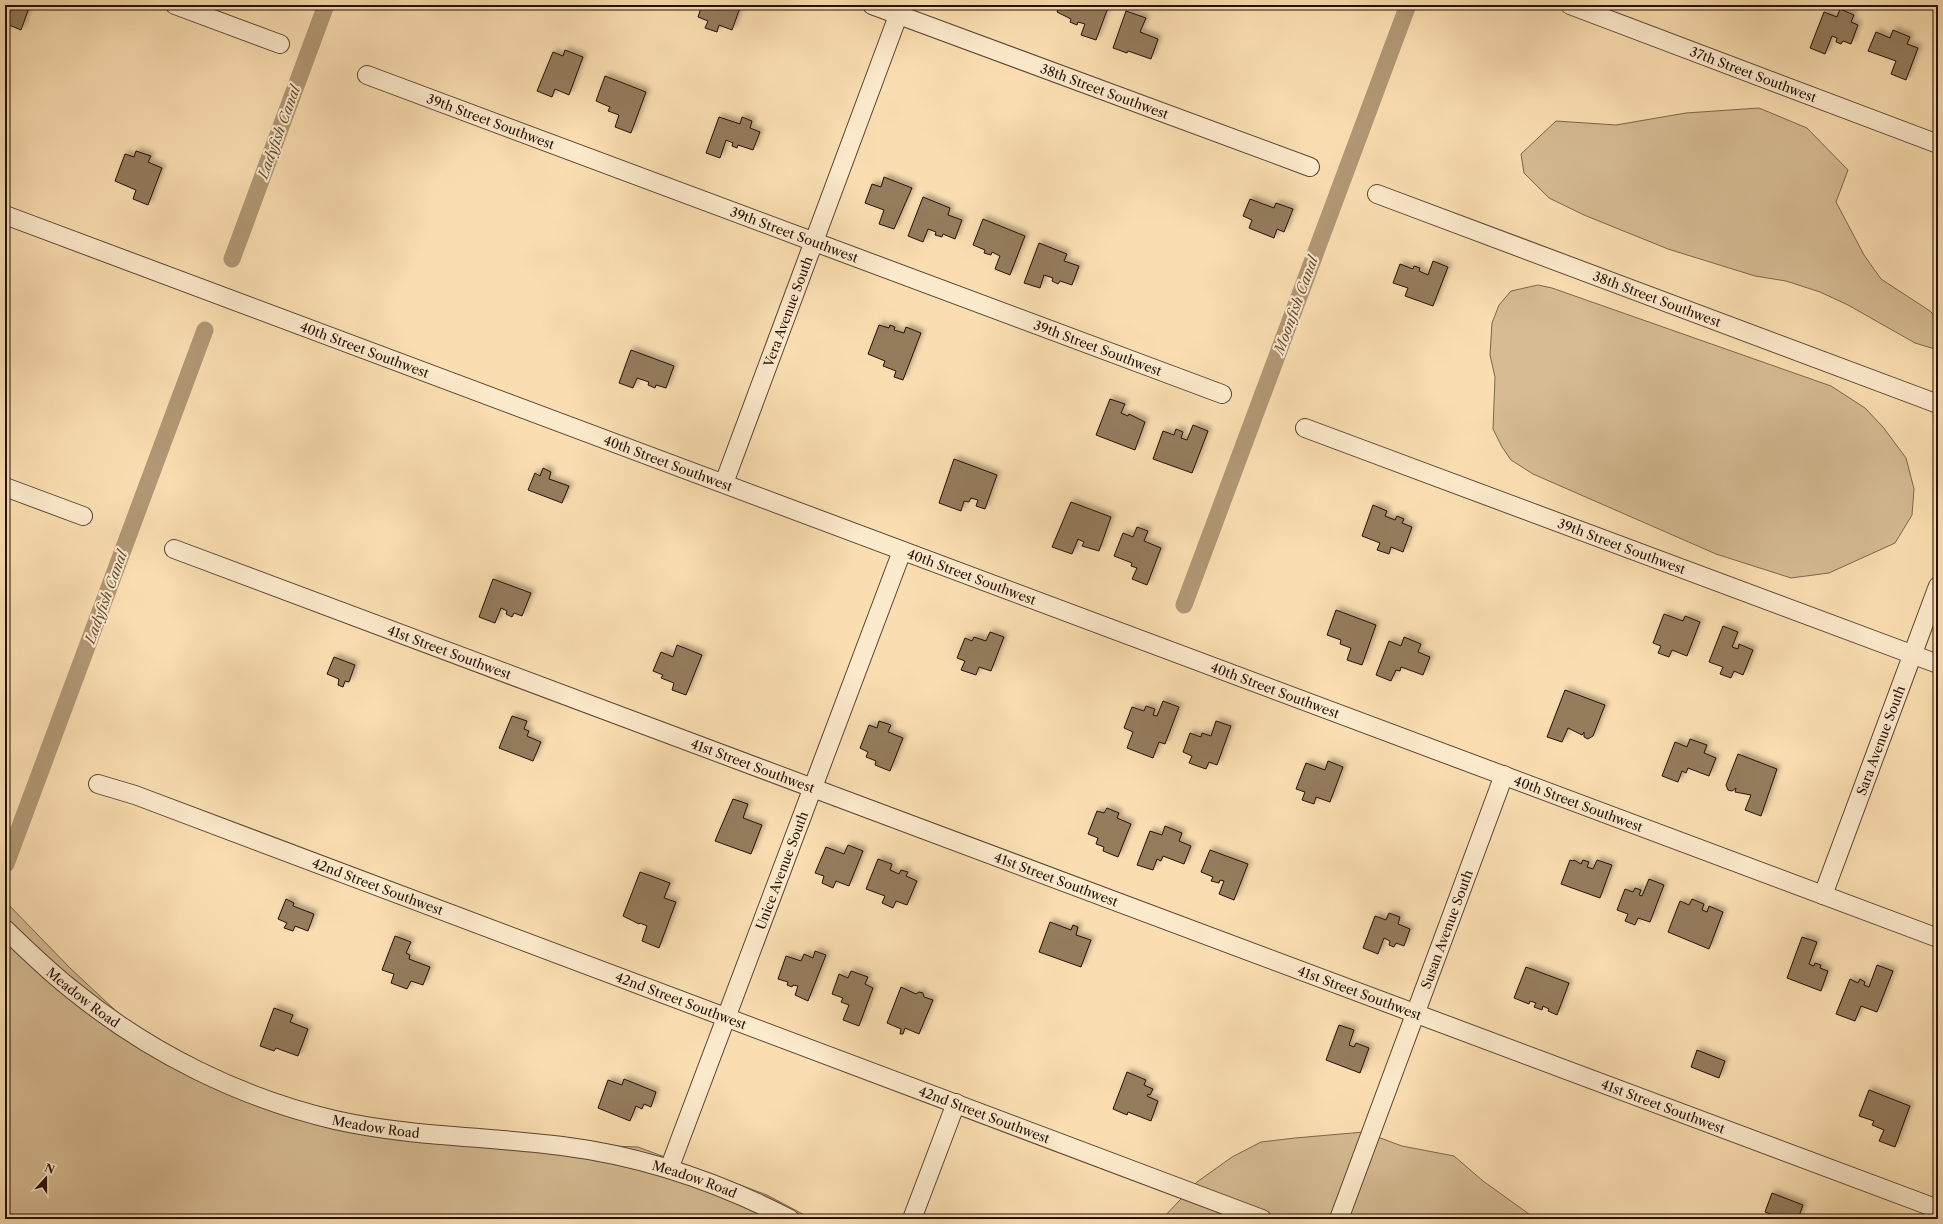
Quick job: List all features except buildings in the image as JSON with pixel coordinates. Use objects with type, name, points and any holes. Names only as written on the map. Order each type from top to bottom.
[{"type":"street","points":[[175,5],[280,44]]},
{"type":"street","name":"38th Street Southwest","points":[[872,5],[901,10],[940,32],[1310,167]]},
{"type":"street","name":"37th Street Southwest","points":[[1570,5],[1938,144]]},
{"type":"street","name":"Vera Avenue South","points":[[724,483],[901,10]]},
{"type":"street","name":"39th Street Southwest","points":[[367,75],[1222,394]]},
{"type":"street","name":"38th Street Southwest","points":[[1377,194],[1938,404]]},
{"type":"street","name":"40th Street Southwest","points":[[5,215],[1938,938]]},
{"type":"street","name":"39th Street Southwest","points":[[1305,428],[1938,664]]},
{"type":"street","points":[[5,487],[83,516]]},
{"type":"street","name":"41st Street Southwest","points":[[174,549],[1938,1209]]},
{"type":"street","name":"Unice Avenue South","points":[[669,1169],[811,788],[902,551]]},
{"type":"street","name":"Sara Avenue South","points":[[1823,895],[1938,586]]},
{"type":"street","name":"Susan Avenue South","points":[[1339,1219],[1504,775]]},
{"type":"street","name":"42nd Street Southwest","points":[[98,784],[135,795],[1262,1219]]},
{"type":"street","name":"Meadow Road","points":[[5,928],[44,967],[76,993],[126,1029],[159,1050],[228,1085],[250,1094],[336,1120],[377,1128],[440,1136],[564,1146],[624,1157],[669,1169],[706,1182],[790,1219]]},
{"type":"street","points":[[912,1219],[956,1103]]},
{"type":"shaded area","points":[[1759,108],[1807,128],[1848,170],[1836,202],[1864,255],[1881,279],[1930,311],[1938,319],[1938,350],[1915,343],[1848,305],[1820,292],[1786,281],[1755,276],[1668,249],[1584,215],[1549,198],[1524,173],[1521,154],[1556,121],[1616,125],[1686,113]]},
{"type":"shaded area","points":[[1538,285],[1552,288],[1831,386],[1865,408],[1883,427],[1906,458],[1914,489],[1912,515],[1895,543],[1829,573],[1791,578],[1716,554],[1533,474],[1511,460],[1502,447],[1493,429],[1495,377],[1490,355],[1492,323],[1499,305],[1511,291]]},
{"type":"shaded area","points":[[5,901],[70,968],[116,1011],[177,1057],[318,1116],[489,1141],[638,1147],[767,1195],[812,1219],[5,1219]]},
{"type":"shaded area","points":[[1364,1132],[1402,1146],[1454,1156],[1483,1181],[1536,1219],[1162,1219],[1197,1182],[1232,1157],[1261,1142]]},
{"type":"waterway","name":"Ladyfish Canal","points":[[232,259],[326,5]]},
{"type":"waterway","name":"Moonfish Canal","points":[[1184,605],[1408,5]]},
{"type":"waterway","name":"Ladyfish Canal","points":[[6,864],[205,330]]}]
